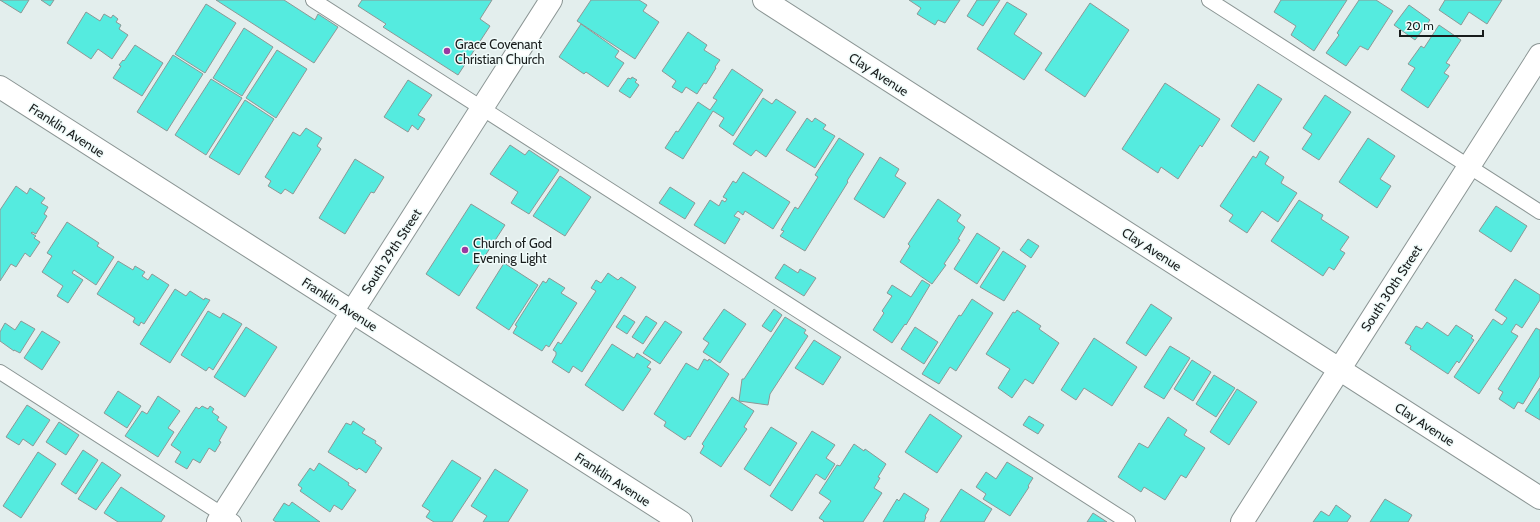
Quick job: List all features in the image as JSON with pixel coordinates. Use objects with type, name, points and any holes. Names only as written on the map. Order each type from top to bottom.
[{"type":"street","name":"South 29th Street","points":[[225,520],[352,311],[552,0]]},
{"type":"street","name":"Clay Avenue","points":[[764,0],[1540,498]]},
{"type":"street","name":"South 30th Street","points":[[1242,522],[1540,54]]},
{"type":"street","name":"Franklin Avenue","points":[[0,87],[681,522]]},
{"type":"lane","points":[[313,0],[1128,522]]},
{"type":"lane","points":[[1209,0],[1540,212]]},
{"type":"lane","points":[[0,372],[225,520]]},
{"type":"building","points":[[0,0],[29,0],[21,13]]},
{"type":"building","points":[[41,0],[54,0],[50,6]]},
{"type":"building","points":[[216,0],[284,0],[315,20],[318,14],[338,27],[314,63]]},
{"type":"building","name":"Grace Covenant Christian Church","points":[[362,0],[492,0],[480,19],[490,26],[458,75],[383,27],[386,24],[358,6]]},
{"type":"building","points":[[591,0],[639,0],[647,5],[643,11],[659,22],[635,59],[577,21]]},
{"type":"building","points":[[909,0],[960,0],[945,23],[938,20],[935,25],[917,14],[921,8]]},
{"type":"building","points":[[977,0],[1000,0],[983,26],[967,16]]},
{"type":"building","points":[[1281,0],[1347,0],[1314,51],[1291,35],[1296,26],[1274,12]]},
{"type":"building","points":[[1359,0],[1376,0],[1393,11],[1368,50],[1360,46],[1346,66],[1326,53],[1339,35],[1337,33]]},
{"type":"building","points":[[1445,0],[1502,0],[1487,24],[1469,12],[1461,25],[1439,10]]},
{"type":"building","points":[[1007,2],[1027,14],[1014,34],[1042,53],[1024,80],[977,49]]},
{"type":"building","points":[[1090,3],[1129,30],[1085,97],[1045,70]]},
{"type":"building","points":[[206,4],[236,23],[205,73],[175,54]]},
{"type":"building","points":[[1409,5],[1430,20],[1415,40],[1394,25]]},
{"type":"building","points":[[86,12],[100,21],[104,14],[111,18],[113,15],[118,19],[116,22],[121,25],[119,29],[128,35],[112,59],[98,49],[91,59],[67,43]]},
{"type":"building","points":[[581,24],[619,51],[615,57],[624,63],[608,87],[586,72],[584,74],[559,57]]},
{"type":"building","points":[[1439,25],[1461,40],[1446,63],[1450,65],[1444,73],[1449,76],[1428,108],[1401,90],[1415,68],[1408,64],[1421,46],[1424,48]]},
{"type":"building","points":[[244,28],[273,47],[242,96],[213,78]]},
{"type":"building","points":[[688,32],[707,45],[704,50],[720,60],[706,84],[704,83],[697,94],[686,87],[682,93],[672,87],[676,81],[662,71]]},
{"type":"building","points":[[135,45],[163,63],[142,96],[113,78],[121,66],[119,65],[123,60],[124,61]]},
{"type":"building","points":[[277,50],[307,69],[276,118],[246,98]]},
{"type":"building","points":[[173,55],[203,74],[167,131],[137,112]]},
{"type":"building","points":[[732,69],[763,90],[733,136],[719,126],[724,118],[713,111],[683,159],[665,148],[676,131],[678,132],[698,102],[710,110],[717,100],[713,98]]},
{"type":"building","points":[[632,77],[637,80],[635,82],[639,85],[630,98],[619,91],[628,78],[631,79]]},
{"type":"building","points":[[211,79],[242,98],[206,155],[175,135]]},
{"type":"building","points":[[408,80],[432,95],[418,115],[425,119],[418,130],[412,125],[408,132],[384,117]]},
{"type":"building","points":[[1165,83],[1220,119],[1202,147],[1200,145],[1178,179],[1161,167],[1158,173],[1122,149]]},
{"type":"building","points":[[1258,84],[1282,99],[1254,142],[1231,126]]},
{"type":"building","points":[[1325,95],[1351,112],[1319,160],[1302,149],[1312,134],[1303,128]]},
{"type":"building","points":[[763,98],[772,104],[776,99],[796,112],[766,157],[756,150],[751,156],[733,144]]},
{"type":"building","points":[[245,100],[274,119],[239,175],[209,157]]},
{"type":"building","points":[[807,118],[812,122],[815,118],[826,125],[823,129],[835,136],[815,168],[786,150]]},
{"type":"building","points":[[306,128],[322,138],[317,146],[321,149],[293,194],[285,189],[281,194],[268,186],[271,181],[265,177],[293,132],[300,136]]},
{"type":"building","points":[[839,138],[864,154],[805,251],[780,236],[784,231],[781,230],[795,207],[798,209],[818,177],[815,175]]},
{"type":"building","points":[[1368,138],[1395,156],[1380,179],[1391,186],[1377,208],[1339,182]]},
{"type":"building","points":[[510,145],[525,155],[529,150],[559,170],[529,214],[511,203],[518,192],[490,174]]},
{"type":"building","points":[[1260,151],[1269,157],[1265,164],[1284,177],[1281,183],[1297,193],[1278,222],[1262,211],[1247,233],[1229,221],[1233,215],[1220,206],[1253,156],[1256,158]]},
{"type":"building","points":[[880,157],[899,169],[895,176],[906,183],[884,218],[854,199]]},
{"type":"building","points":[[355,159],[384,177],[374,193],[371,192],[345,234],[319,218]]},
{"type":"building","points":[[743,172],[790,202],[773,229],[745,211],[743,215],[738,211],[734,216],[740,219],[725,244],[694,225],[710,200],[719,206],[722,200],[725,202],[727,199],[723,197],[733,181],[736,183]]},
{"type":"building","points":[[560,176],[591,197],[565,236],[533,216]]},
{"type":"building","points":[[16,186],[27,194],[30,188],[45,198],[41,203],[48,207],[44,214],[47,216],[36,234],[31,233],[36,236],[34,238],[40,242],[30,257],[25,253],[16,267],[11,264],[0,281],[0,210]]},
{"type":"building","points":[[670,187],[695,203],[685,219],[659,203]]},
{"type":"building","points":[[938,199],[961,215],[957,221],[965,227],[958,239],[960,240],[944,264],[946,265],[932,284],[900,262],[910,246],[908,244]]},
{"type":"building","points":[[1299,200],[1323,215],[1321,219],[1349,237],[1340,250],[1345,253],[1334,270],[1329,267],[1323,276],[1271,241]]},
{"type":"building","name":"Church of God Evening Light","points":[[471,204],[505,225],[459,296],[426,274]]},
{"type":"building","points":[[1496,206],[1527,226],[1511,252],[1479,231]]},
{"type":"building","points":[[67,222],[99,243],[97,246],[114,257],[96,285],[74,270],[72,273],[83,280],[68,303],[57,296],[63,286],[42,272],[52,256],[47,253]]},
{"type":"building","points":[[977,233],[1000,248],[977,284],[954,269]]},
{"type":"building","points":[[1028,239],[1039,246],[1031,258],[1020,250]]},
{"type":"building","points":[[1003,251],[1026,266],[1004,301],[980,287]]},
{"type":"building","points":[[118,261],[133,270],[135,266],[145,272],[142,276],[148,280],[152,274],[169,285],[144,324],[141,322],[139,326],[133,322],[135,318],[97,294]]},
{"type":"building","points":[[504,263],[538,285],[509,330],[476,308]]},
{"type":"building","points":[[784,264],[798,273],[800,269],[816,278],[804,296],[775,278]]},
{"type":"building","points":[[608,273],[618,280],[621,277],[636,287],[582,372],[573,366],[569,373],[552,362],[556,355],[556,352],[553,350],[558,342],[561,344],[596,291],[591,288],[596,280],[601,283]]},
{"type":"building","points":[[549,278],[565,288],[561,293],[577,303],[549,347],[546,345],[542,351],[513,333],[517,326],[515,325],[543,281],[546,283]]},
{"type":"building","points":[[1515,279],[1540,295],[1540,300],[1522,328],[1516,324],[1511,332],[1518,336],[1479,394],[1454,377],[1493,319],[1502,325],[1507,318],[1495,310]]},
{"type":"building","points":[[922,280],[930,285],[906,325],[905,324],[892,343],[873,330],[884,313],[882,311],[892,296],[887,293],[892,285],[911,297]]},
{"type":"building","points":[[175,289],[186,296],[190,291],[204,300],[205,298],[210,300],[170,363],[140,344]]},
{"type":"building","points":[[972,299],[993,313],[956,371],[950,367],[939,384],[922,374],[959,315],[961,316]]},
{"type":"building","points":[[1151,304],[1172,318],[1146,356],[1126,343]]},
{"type":"building","points":[[724,309],[746,324],[720,363],[703,352],[709,343],[703,339]]},
{"type":"building","points":[[774,309],[782,315],[771,332],[762,326]]},
{"type":"building","points":[[1017,310],[1041,326],[1039,329],[1059,343],[1033,384],[1025,379],[1012,398],[998,388],[1010,369],[986,354],[1013,312],[1015,313]]},
{"type":"building","points":[[208,311],[220,318],[223,313],[242,324],[213,370],[209,367],[206,371],[181,355]]},
{"type":"building","points":[[624,315],[635,322],[627,334],[616,327]]},
{"type":"building","points":[[646,316],[657,323],[643,344],[632,337]]},
{"type":"building","points":[[785,317],[806,330],[804,333],[808,336],[770,394],[768,405],[739,401],[742,379],[744,379]]},
{"type":"building","points":[[21,321],[35,329],[20,353],[14,351],[0,341],[0,332],[5,323],[15,330]]},
{"type":"building","points":[[665,321],[682,332],[660,364],[643,353]]},
{"type":"building","points":[[1427,322],[1448,336],[1456,325],[1473,336],[1471,338],[1474,340],[1459,363],[1457,361],[1448,374],[1410,349],[1411,346],[1405,343],[1416,326],[1422,329]]},
{"type":"building","points":[[246,327],[277,347],[245,397],[214,377]]},
{"type":"building","points":[[915,327],[938,342],[924,364],[901,349]]},
{"type":"building","points":[[1536,328],[1540,330],[1540,376],[1523,404],[1518,402],[1514,409],[1499,399],[1503,392],[1498,389]]},
{"type":"building","points":[[42,331],[60,342],[42,370],[24,358]]},
{"type":"building","points":[[1094,338],[1137,367],[1112,406],[1084,388],[1076,400],[1061,390]]},
{"type":"building","points":[[814,340],[841,357],[823,385],[795,368]]},
{"type":"building","points":[[612,344],[634,358],[637,353],[651,362],[647,367],[651,369],[623,411],[585,385]]},
{"type":"building","points":[[1170,346],[1190,358],[1164,399],[1144,387]]},
{"type":"building","points":[[704,359],[708,361],[709,359],[729,374],[690,437],[688,436],[685,440],[664,426],[666,422],[654,414],[686,363],[698,370]]},
{"type":"building","points":[[1192,360],[1211,372],[1193,401],[1174,389]]},
{"type":"building","points":[[1214,375],[1235,388],[1216,417],[1196,404]]},
{"type":"building","points":[[1540,388],[1540,420],[1525,411]]},
{"type":"building","points":[[1237,389],[1257,402],[1229,445],[1210,432]]},
{"type":"building","points":[[118,391],[141,406],[127,428],[104,413]]},
{"type":"building","points":[[158,396],[180,411],[168,428],[174,432],[158,457],[125,436],[142,411],[147,414]]},
{"type":"building","points":[[732,397],[754,411],[744,427],[747,429],[721,467],[700,453],[704,446],[702,444]]},
{"type":"building","points":[[27,405],[50,420],[33,446],[23,439],[19,445],[6,437]]},
{"type":"building","points":[[202,406],[208,409],[210,406],[214,409],[212,412],[219,417],[217,420],[227,427],[215,452],[209,448],[200,463],[193,459],[187,469],[175,462],[181,452],[171,445],[196,407],[199,409]]},
{"type":"building","points":[[930,414],[962,436],[937,473],[905,452]]},
{"type":"building","points":[[1029,416],[1044,425],[1038,434],[1023,425]]},
{"type":"building","points":[[1168,417],[1187,430],[1184,435],[1205,448],[1186,478],[1181,475],[1165,500],[1144,487],[1141,492],[1118,477],[1139,443],[1148,448]]},
{"type":"building","points":[[353,421],[365,429],[362,433],[376,441],[375,443],[382,448],[366,473],[359,468],[357,470],[328,452],[346,423],[351,425]]},
{"type":"building","points":[[59,422],[79,435],[66,455],[46,442]]},
{"type":"building","points":[[771,427],[797,443],[770,486],[744,469]]},
{"type":"building","points":[[812,431],[835,445],[826,458],[835,464],[825,480],[816,474],[792,511],[770,496]]},
{"type":"building","points":[[854,444],[864,451],[865,449],[886,464],[878,477],[880,478],[874,488],[882,493],[863,522],[823,522],[824,521],[819,518],[831,501],[819,493],[837,465],[840,466]]},
{"type":"building","points":[[83,450],[98,460],[76,494],[61,484]]},
{"type":"building","points":[[38,452],[56,464],[21,518],[3,506]]},
{"type":"building","points":[[452,460],[481,478],[452,522],[434,522],[426,517],[430,511],[422,506]]},
{"type":"building","points":[[102,462],[121,475],[96,510],[78,499]]},
{"type":"building","points":[[1007,462],[1033,478],[1028,486],[1029,487],[1010,516],[983,499],[986,494],[976,487],[986,472],[996,479]]},
{"type":"building","points":[[319,463],[349,483],[348,485],[356,490],[342,510],[334,505],[330,512],[300,491],[302,488],[298,485],[310,468],[314,471]]},
{"type":"building","points":[[495,469],[528,490],[508,522],[483,522],[487,516],[471,506]]},
{"type":"building","points":[[121,487],[165,516],[161,522],[118,522],[104,513]]},
{"type":"building","points":[[961,489],[992,509],[984,522],[940,522]]},
{"type":"building","points":[[904,493],[929,509],[925,516],[924,522],[883,522],[897,499],[899,501]]},
{"type":"building","points":[[1385,499],[1412,515],[1408,522],[1370,522]]},
{"type":"building","points":[[292,502],[320,522],[276,522],[273,520],[284,503],[289,506]]},
{"type":"building","points":[[1336,505],[1351,516],[1347,522],[1313,522],[1321,511],[1329,516]]},
{"type":"building","points":[[1093,513],[1107,522],[1087,522]]},
{"type":"place","name":"Grace Covenant Christian Church","points":[[447,51]]},
{"type":"place","name":"Church of God Evening Light","points":[[465,250]]}]
